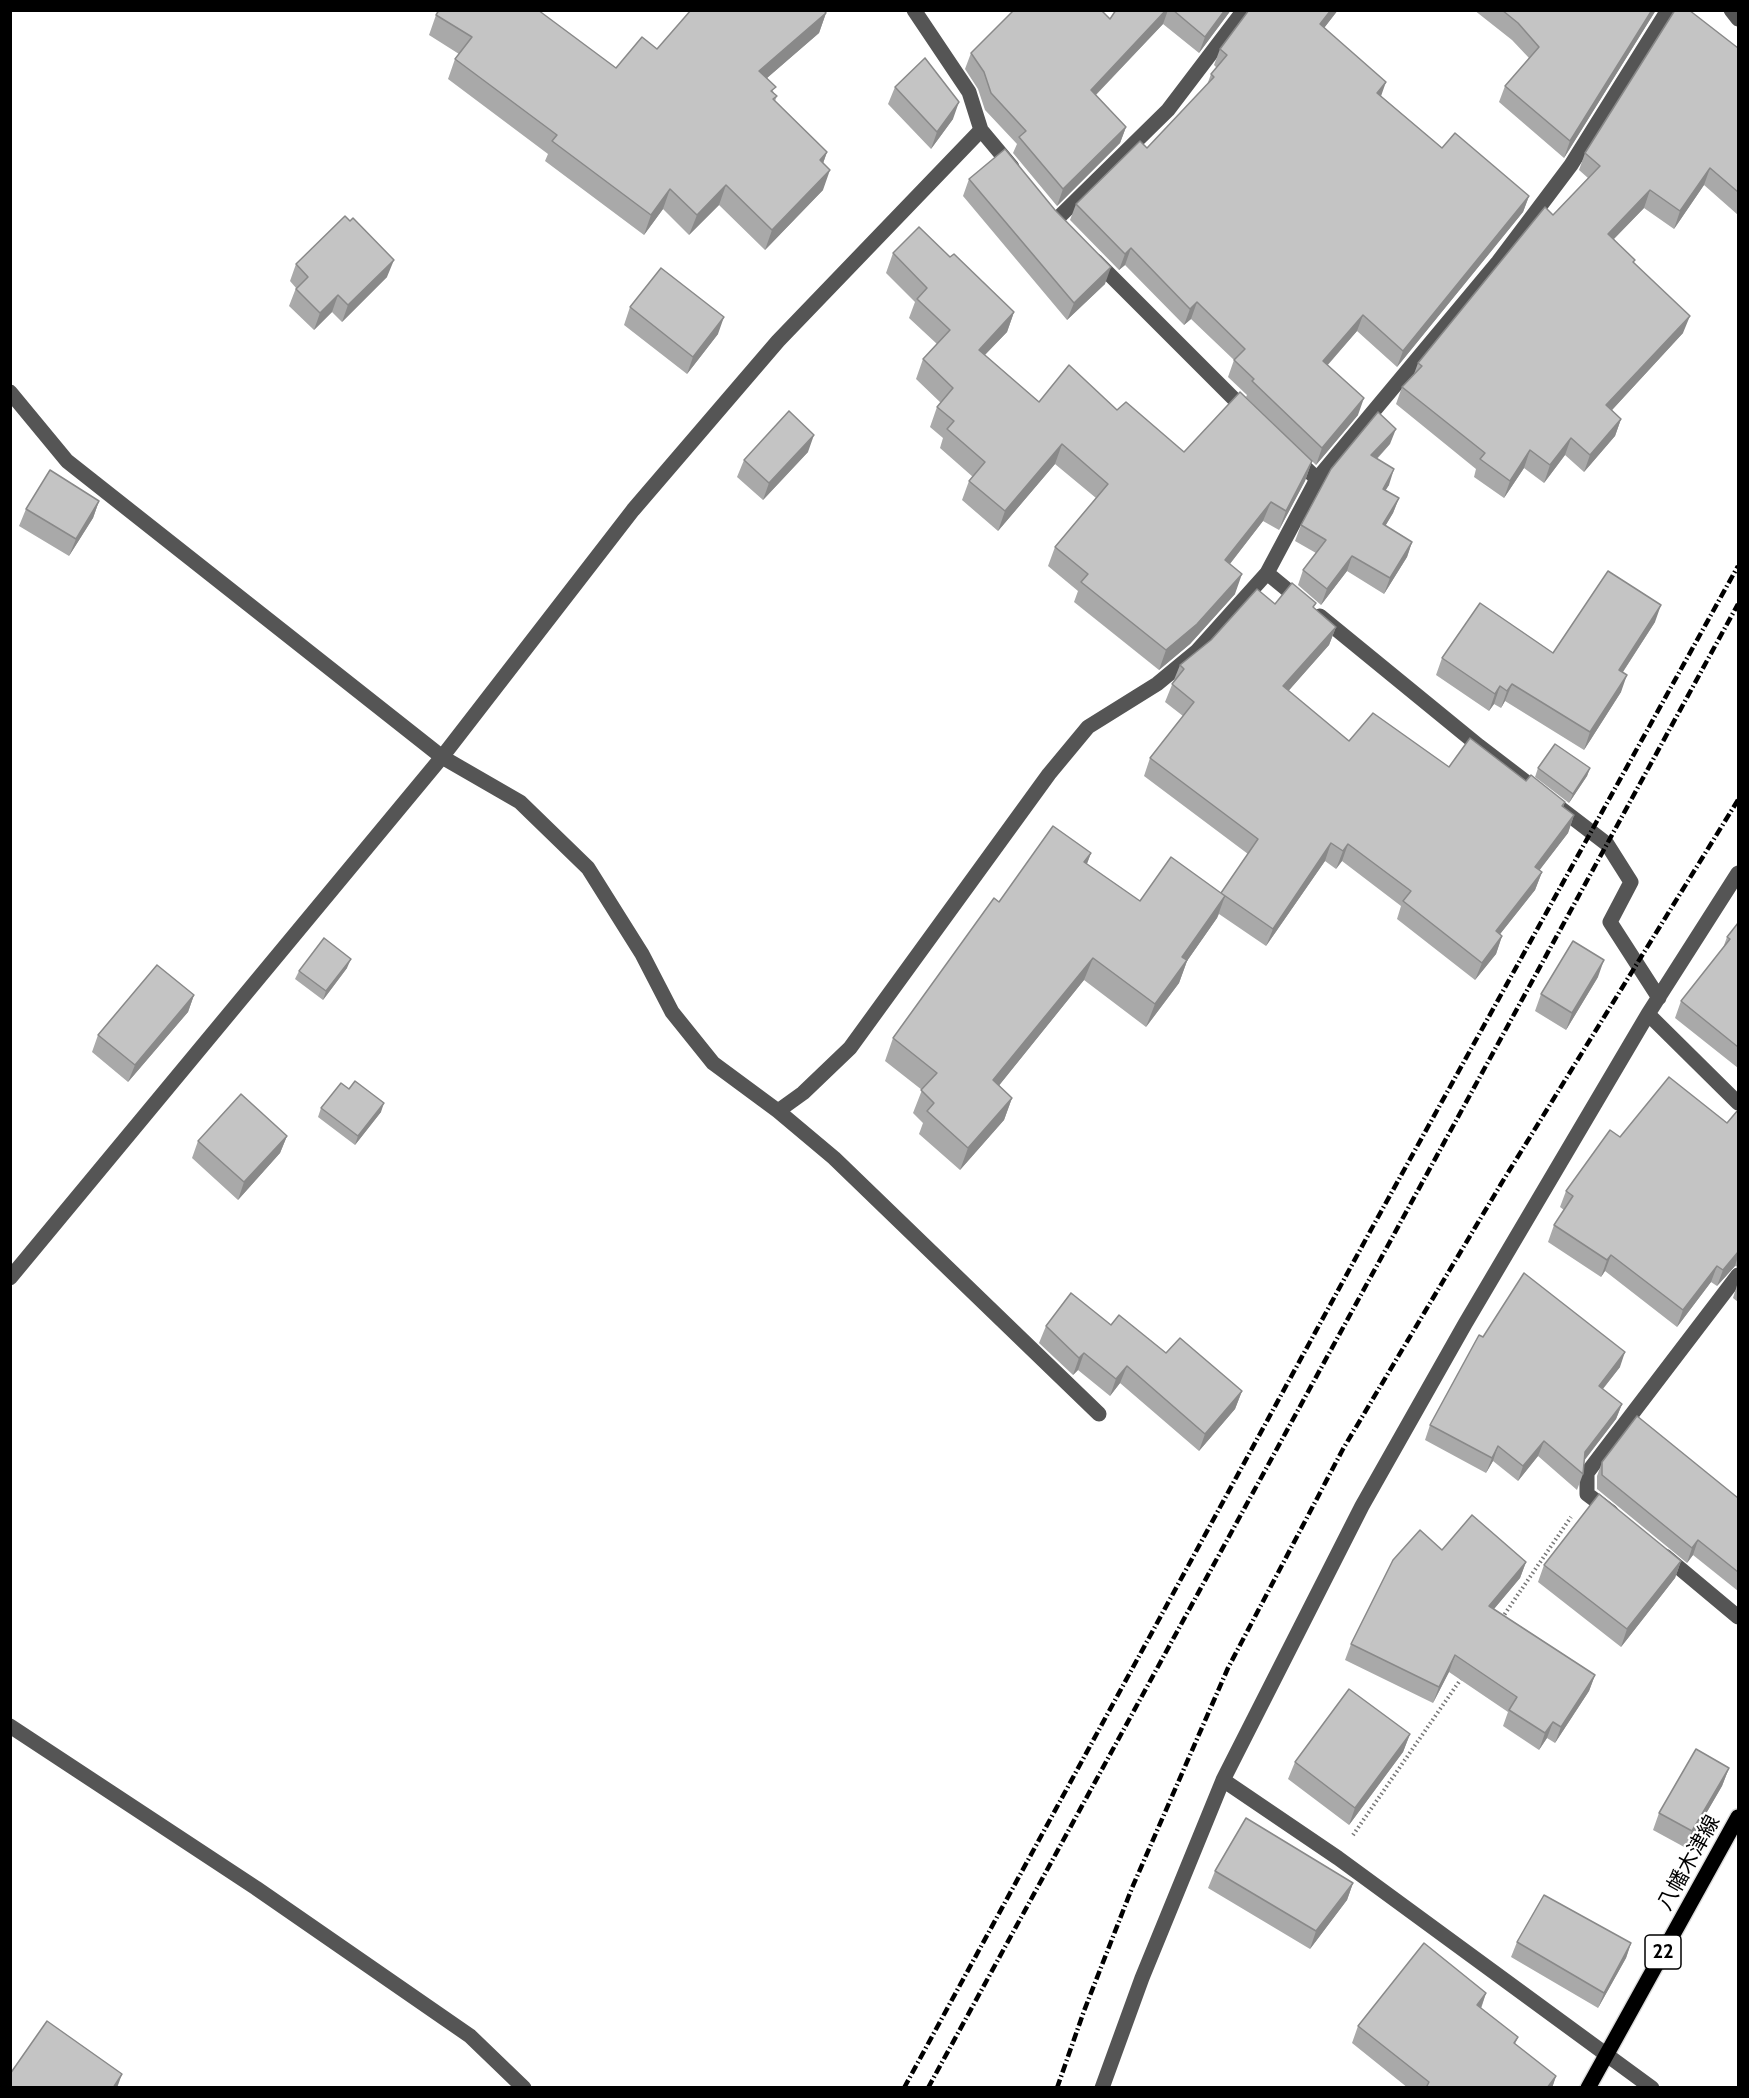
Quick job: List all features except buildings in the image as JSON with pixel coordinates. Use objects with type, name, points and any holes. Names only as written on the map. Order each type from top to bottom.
[{"type":"main road","name":"八幡木津線","points":[[1588,2088],[1738,1817]]},
{"type":"street","points":[[914,10],[969,92],[981,130],[1019,175]]},
{"type":"street","points":[[1056,220],[1168,110],[1244,10]]},
{"type":"street","points":[[778,1111],[803,1093],[850,1048],[1049,774],[1088,727],[1158,684],[1189,657],[1267,573],[1317,479],[1498,262],[1571,165],[1668,10]]},
{"type":"street","points":[[1731,10],[1738,20]]},
{"type":"street","points":[[10,1278],[442,757],[633,510],[686,447],[778,341],[981,130]]},
{"type":"street","points":[[1089,253],[1260,425]]},
{"type":"street","points":[[10,392],[67,461],[442,757],[519,802],[588,868],[642,954],[672,1012],[713,1063],[778,1111],[834,1158],[1098,1414]]},
{"type":"street","points":[[1284,448],[1317,479]]},
{"type":"street","points":[[1267,573],[1479,746],[1607,844],[1631,882],[1610,922],[1659,998]]},
{"type":"street","points":[[1102,2088],[1142,1978],[1224,1780],[1362,1506],[1465,1324],[1648,1014],[1738,873]]},
{"type":"street","points":[[1648,1014],[1738,1103]]},
{"type":"street","points":[[1622,1521],[1587,1494],[1587,1473],[1738,1275]]},
{"type":"street","points":[[1649,1543],[1738,1617]]},
{"type":"street","points":[[10,1726],[256,1888],[470,2036],[524,2088]]},
{"type":"street","points":[[1224,1780],[1338,1858],[1652,2088]]},
{"type":"path","points":[[1500,1622],[1587,1494]]},
{"type":"path","points":[[1338,1858],[1466,1671]]},
{"type":"railway","points":[[904,2088],[1372,1228],[1738,566]]},
{"type":"railway","points":[[928,2088],[1738,604]]},
{"type":"railway","points":[[1057,2088],[1132,1888],[1228,1668],[1343,1449],[1501,1184],[1738,800]]}]
